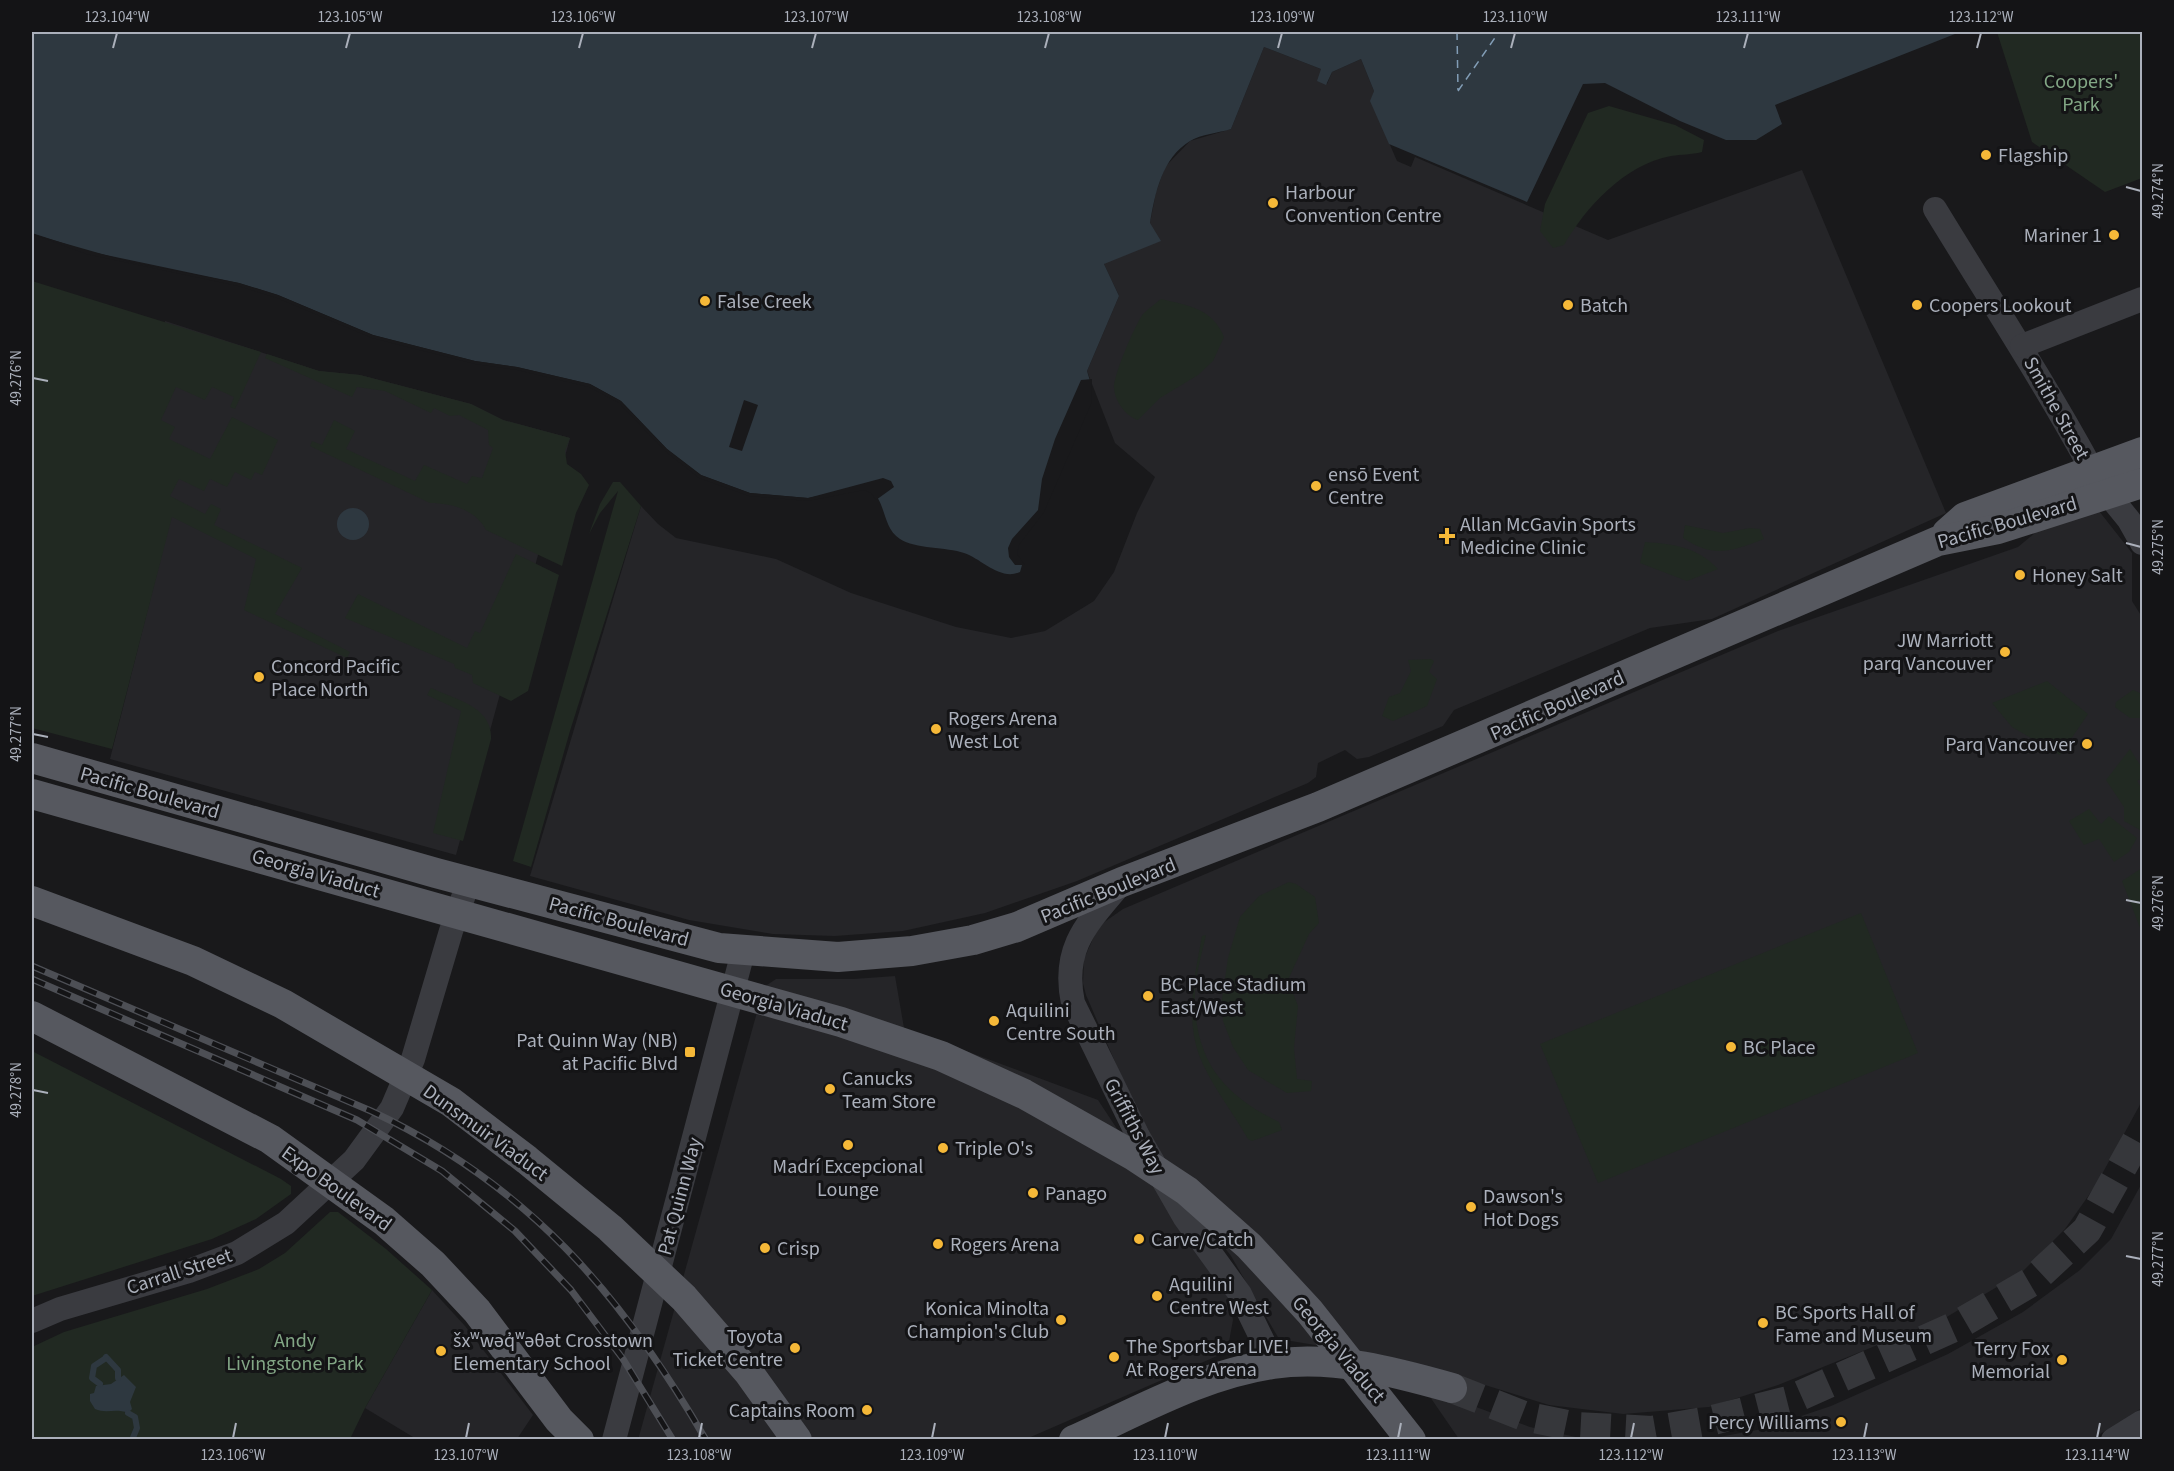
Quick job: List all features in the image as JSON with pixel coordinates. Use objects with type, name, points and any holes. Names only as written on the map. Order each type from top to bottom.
[{"type":"main road","points":[[2115,469],[2142,483]]},
{"type":"main road","name":"Pacific Boulevard","points":[[32,758],[469,881],[719,948],[743,952],[847,957],[912,951],[973,940],[1017,927],[1122,882],[1347,796],[1938,541],[1965,517],[2115,469]]},
{"type":"main road","name":"Georgia Viaduct","points":[[32,794],[841,1022],[941,1056],[1024,1094],[1134,1156],[1187,1191],[1249,1246],[1310,1312],[1411,1440]]},
{"type":"main road","name":"Dunsmuir Viaduct","points":[[32,901],[194,961],[283,1004],[451,1102],[610,1228],[684,1298],[749,1373],[797,1440]]},
{"type":"main road","name":"Expo Boulevard","points":[[32,1017],[270,1139],[384,1221],[433,1264],[477,1311],[559,1420],[579,1440]]},
{"type":"main road","points":[[1074,1440],[1207,1382],[1274,1364],[1307,1362],[1379,1368],[1452,1388]]},
{"type":"street","name":"Smithe Street","points":[[1935,209],[2006,326],[2115,469],[2129,520],[2142,543]]},
{"type":"street","points":[[2022,346],[2142,299]]},
{"type":"street","name":"Carrall Street","points":[[32,1321],[71,1305],[189,1271],[232,1256],[286,1223],[361,1153],[393,1108],[413,1059],[451,930],[469,881]]},
{"type":"street","name":"Griffiths Way","points":[[1122,882],[1080,935],[1070,962],[1069,983],[1073,1003],[1138,1136],[1185,1218],[1240,1293],[1274,1364]]},
{"type":"street","name":"Pat Quinn Way","points":[[614,1440],[743,952]]},
{"type":"street","points":[[2113,1440],[2142,1422]]},
{"type":"shaded area","name":"False Creek","points":[[32,32],[1960,32],[1775,105],[1782,124],[1756,140],[1726,140],[1680,121],[1605,83],[1583,84],[1527,202],[1389,144],[1370,101],[1374,91],[1361,59],[1332,72],[1326,85],[1317,81],[1321,69],[1264,47],[1231,129],[1190,141],[1180,148],[1166,167],[1157,188],[1150,223],[1161,241],[1104,264],[1119,296],[1087,371],[1091,384],[1042,510],[1016,544],[1014,555],[1022,565],[1020,572],[1005,574],[964,553],[914,545],[900,539],[889,527],[877,498],[865,487],[808,498],[750,493],[701,475],[667,449],[621,401],[590,384],[517,367],[475,361],[373,335],[278,295],[239,283],[87,251],[32,233]]},
{"type":"shaded area","points":[[1264,47],[1321,69],[1327,84],[1332,72],[1361,59],[1374,91],[1371,101],[1397,161],[1411,167],[1415,157],[1608,240],[1802,170],[1946,513],[1712,619],[1650,628],[1454,710],[1443,726],[1369,757],[1357,759],[1345,750],[1318,763],[1316,777],[1308,783],[1077,881],[985,913],[903,931],[835,936],[773,934],[689,920],[530,876],[641,506],[658,524],[676,538],[776,559],[851,593],[956,627],[1011,638],[1045,631],[1094,601],[1114,572],[1137,513],[1155,477],[1115,443],[1087,371],[1119,296],[1104,264],[1150,223],[1156,192],[1165,167],[1190,141],[1231,129]]},
{"type":"shaded area","points":[[165,321],[319,371],[360,375],[471,404],[503,420],[570,438],[456,855],[110,759],[171,517],[138,501]]},
{"type":"shaded area","points":[[353,508],[364,513],[369,524],[364,535],[353,540],[342,535],[337,524],[342,513]]},
{"type":"shaded area","points":[[2099,511],[2132,553],[2132,601],[2142,617],[2142,1101],[2096,1185],[2065,1229],[2022,1272],[1945,1318],[1778,1385],[1709,1407],[1623,1414],[1549,1405],[1405,1360],[1279,1339],[1231,1256],[1158,1161],[1086,995],[1083,983],[1084,959],[1095,934],[1103,923],[1123,909],[1778,631],[2018,547],[2041,528]]},
{"type":"shaded area","name":"Rogers Arena","points":[[895,976],[904,1028],[1098,1100],[1228,1297],[1233,1320],[1228,1347],[1224,1353],[1026,1439],[638,1440],[764,987],[776,979],[854,979]]},
{"type":"shaded area","points":[[2142,1183],[2142,1408],[2092,1439],[1703,1440],[1762,1429],[1831,1406],[1948,1354],[2023,1312],[2080,1270],[2111,1239]]},
{"type":"shaded area","name":"šxʷwəq̓ʷəθət Crosstown Elementary School","points":[[432,1290],[465,1326],[533,1415],[517,1439],[418,1440],[365,1408]]},
{"type":"shaded area","points":[[124,1375],[136,1387],[130,1402],[132,1409],[128,1413],[95,1409],[90,1401],[90,1394],[94,1393],[96,1386],[111,1384]]},
{"type":"shaded area","points":[[1428,1394],[1468,1404],[1530,1427],[1585,1439],[1459,1439]]},
{"type":"green space","name":"Coopers' Park","points":[[1997,32],[2142,32],[2142,178],[2105,192],[2032,142]]},
{"type":"green space","points":[[1609,106],[1675,125],[1704,140],[1702,152],[1654,161],[1622,178],[1583,216],[1564,245],[1553,248],[1540,231],[1545,204],[1588,113]]},
{"type":"green space","points":[[32,281],[261,352],[235,409],[230,407],[234,397],[212,387],[205,400],[176,387],[161,420],[175,427],[169,439],[210,459],[232,417],[278,440],[262,475],[255,472],[251,480],[235,472],[227,487],[210,479],[204,491],[179,479],[170,496],[205,514],[211,504],[221,509],[214,525],[302,568],[275,614],[350,652],[347,658],[244,610],[256,559],[172,517],[112,749],[32,728]]},
{"type":"green space","points":[[1161,299],[1190,306],[1206,314],[1219,327],[1224,337],[1213,361],[1198,375],[1160,398],[1138,420],[1122,408],[1115,393],[1115,382],[1125,351],[1139,320]]},
{"type":"green space","points":[[267,354],[319,371],[360,375],[471,404],[503,420],[570,438],[565,451],[567,464],[581,474],[589,485],[576,513],[562,566],[486,530],[476,517],[462,509],[447,504],[430,503],[310,446],[312,441],[322,445],[334,420],[355,431],[346,449],[415,481],[424,465],[467,484],[472,476],[482,478],[493,448],[489,445],[488,430],[459,415],[450,416],[434,408],[431,413],[385,391],[357,387],[352,397],[265,358]]},
{"type":"green space","points":[[613,482],[620,482],[641,506],[570,731],[531,867],[513,861],[618,491],[600,513],[589,534],[600,504]]},
{"type":"green space","points":[[1685,525],[1723,533],[1750,528],[1760,529],[1764,539],[1742,547],[1714,551],[1694,545],[1683,538]]},
{"type":"green space","points":[[1645,542],[1666,544],[1693,551],[1718,569],[1687,581],[1640,563]]},
{"type":"green space","points":[[516,554],[559,575],[528,691],[511,701],[473,683],[472,675],[455,668],[454,664],[345,618],[358,594],[467,648],[475,631],[480,633]]},
{"type":"green space","points":[[1431,659],[1434,661],[1429,672],[1437,679],[1427,706],[1393,721],[1382,716],[1389,697],[1400,693],[1411,671],[1408,660]]},
{"type":"green space","points":[[2047,681],[2088,714],[2060,755],[2012,727],[1992,703]]},
{"type":"green space","points":[[431,688],[471,706],[486,719],[490,728],[491,739],[463,841],[433,833],[461,711],[427,695]]},
{"type":"green space","points":[[2133,690],[2142,694],[2142,718],[2130,718],[2115,707],[2116,702]]},
{"type":"green space","points":[[2130,749],[2142,768],[2142,778],[2137,781],[2142,789],[2142,831],[2124,821],[2124,807],[2106,780]]},
{"type":"green space","points":[[2089,809],[2101,824],[2109,816],[2137,838],[2129,852],[2114,862],[2099,839],[2084,845],[2069,821]]},
{"type":"green space","points":[[2142,868],[2142,933],[2122,881]]},
{"type":"green space","points":[[1289,882],[1315,897],[1319,923],[1309,934],[1288,980],[1298,1006],[1294,1048],[1297,1079],[1312,1081],[1311,1091],[1287,1093],[1248,1070],[1233,1047],[1223,1021],[1222,999],[1228,958],[1240,917],[1259,896]]},
{"type":"green space","points":[[1861,913],[1918,1053],[1598,1183],[1540,1044]]},
{"type":"green space","points":[[1206,935],[1197,972],[1195,995],[1196,1018],[1206,1057],[1228,1087],[1242,1100],[1279,1122],[1282,1130],[1252,1141],[1248,1139],[1209,1077],[1195,1040],[1193,995],[1202,936]]},
{"type":"green space","points":[[32,1051],[281,1179],[291,1186],[291,1194],[256,1219],[212,1239],[32,1296]]},
{"type":"green space","name":"Andy Livingstone Park","points":[[330,1212],[338,1212],[386,1249],[432,1290],[365,1408],[350,1439],[32,1439],[32,1347],[64,1332],[207,1289],[259,1269],[285,1253]]},
{"type":"pier","points":[[32,234],[130,262],[239,283],[278,295],[373,335],[475,361],[517,367],[590,384],[621,401],[667,449],[701,475],[750,493],[808,498],[883,478],[891,481],[894,487],[876,500],[871,493],[864,490],[808,501],[749,496],[699,478],[665,451],[619,403],[589,387],[517,370],[475,364],[372,338],[277,298],[238,286],[86,254]]},
{"type":"pier","points":[[1092,379],[1091,404],[1044,512],[1019,545],[1017,554],[1025,565],[1015,565],[1009,557],[1008,548],[1012,539],[1038,510],[1042,479],[1055,439],[1081,380]]},
{"type":"pier","points":[[744,400],[758,405],[742,451],[729,447]]},
{"type":"waterway","points":[[106,1357],[118,1370],[118,1378]]},
{"type":"waterway","points":[[100,1384],[92,1378],[94,1366],[106,1358]]},
{"type":"waterway","points":[[128,1413],[135,1417],[137,1428],[132,1440]]},
{"type":"ferry route","points":[[1457,32],[1458,90]]},
{"type":"ferry route","points":[[1458,91],[1499,32]]},
{"type":"tunnel","points":[[1452,1388],[1524,1416],[1577,1427],[1652,1431],[1709,1421],[1788,1401],[1954,1327],[2031,1282],[2087,1230],[2142,1131]]},
{"type":"railway","points":[[32,966],[371,1111],[427,1140],[477,1173],[523,1208],[565,1248],[604,1291],[640,1337],[706,1440]]},
{"type":"railway","points":[[32,979],[357,1120],[442,1171],[515,1231],[571,1290],[623,1359],[673,1440]]},
{"type":"place","name":"Flagship","points":[[1986,155]]},
{"type":"place","name":"Harbour Convention Centre","points":[[1273,203]]},
{"type":"place","name":"Mariner 1","points":[[2114,235]]},
{"type":"place","name":"False Creek","points":[[705,301]]},
{"type":"place","name":"Batch","points":[[1568,305]]},
{"type":"place","name":"Coopers Lookout","points":[[1917,305]]},
{"type":"place","name":"ensō Event Centre","points":[[1316,486]]},
{"type":"place","name":"Allan McGavin Sports Medicine Clinic","points":[[1447,536]]},
{"type":"place","name":"Honey Salt","points":[[2020,575]]},
{"type":"place","name":"JW Marriott parq Vancouver","points":[[2005,652]]},
{"type":"place","name":"Concord Pacific Place North","points":[[259,677]]},
{"type":"place","name":"Rogers Arena West Lot","points":[[936,729]]},
{"type":"place","name":"Parq Vancouver","points":[[2087,744]]},
{"type":"place","name":"BC Place Stadium East/West","points":[[1148,996]]},
{"type":"place","name":"Aquilini Centre South","points":[[994,1021]]},
{"type":"place","name":"BC Place","points":[[1731,1047]]},
{"type":"place","name":"Pat Quinn Way (NB) at Pacific Blvd","points":[[690,1052]]},
{"type":"place","name":"Canucks Team Store","points":[[830,1089]]},
{"type":"place","name":"Madrí Excepcional Lounge","points":[[848,1145]]},
{"type":"place","name":"Triple O's","points":[[943,1148]]},
{"type":"place","name":"Panago","points":[[1033,1193]]},
{"type":"place","name":"Dawson's Hot Dogs","points":[[1471,1207]]},
{"type":"place","name":"Carve/Catch","points":[[1139,1239]]},
{"type":"place","name":"Rogers Arena","points":[[938,1244]]},
{"type":"place","name":"Crisp","points":[[765,1248]]},
{"type":"place","name":"Aquilini Centre West","points":[[1157,1296]]},
{"type":"place","name":"Konica Minolta Champion's Club","points":[[1061,1320]]},
{"type":"place","name":"BC Sports Hall of Fame and Museum","points":[[1763,1323]]},
{"type":"place","name":"Toyota Ticket Centre","points":[[795,1348]]},
{"type":"place","name":"šxʷwəq̓ʷəθət Crosstown Elementary School","points":[[441,1351]]},
{"type":"place","name":"The Sportsbar LIVE! At Rogers Arena","points":[[1114,1357]]},
{"type":"place","name":"Terry Fox Memorial","points":[[2062,1360]]},
{"type":"place","name":"Captains Room","points":[[867,1410]]},
{"type":"place","name":"Percy Williams","points":[[1841,1422]]}]
